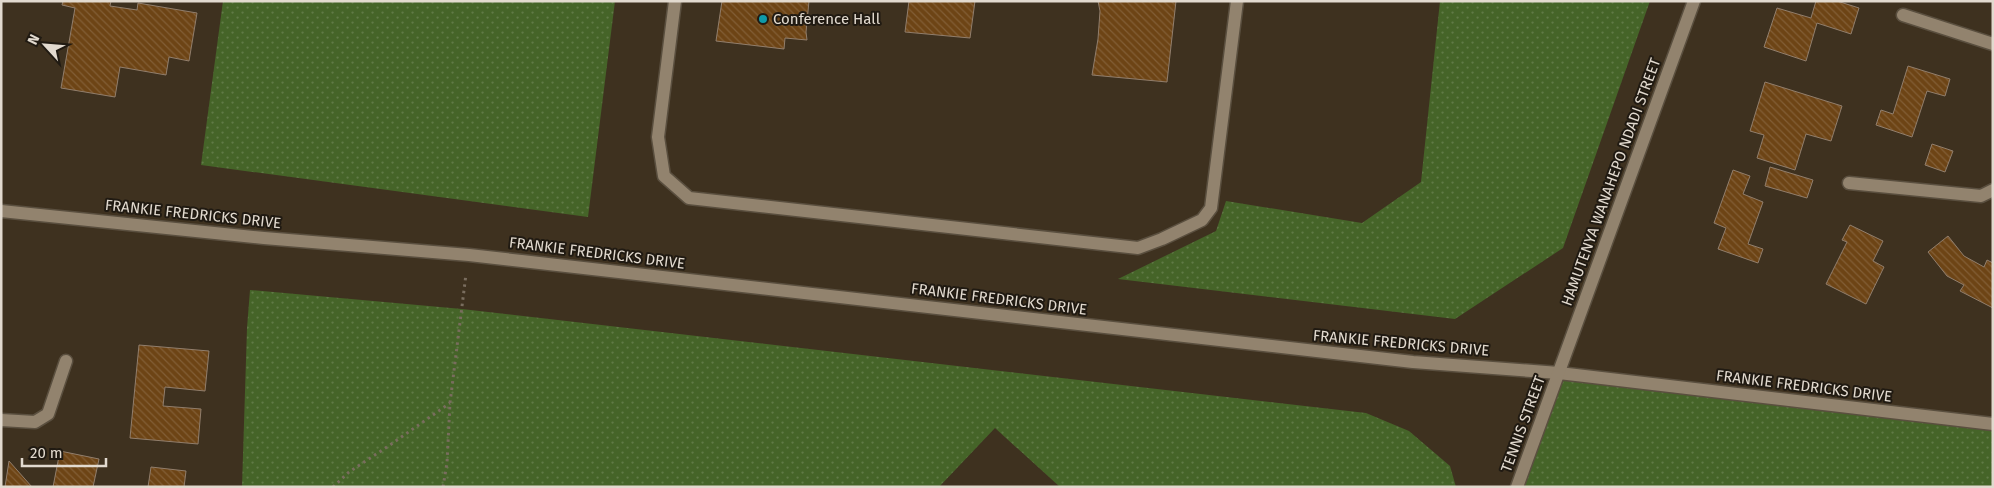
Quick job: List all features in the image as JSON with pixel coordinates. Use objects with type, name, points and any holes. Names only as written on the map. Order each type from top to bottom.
[{"type":"street","points":[[674,1],[658,137],[664,176],[689,198],[1138,248],[1202,220],[1211,208],[1237,1]]},
{"type":"street","name":"HAMUTENYA WANAHEPO NDADI STREET","points":[[1559,373],[1694,1]]},
{"type":"street","points":[[1903,15],[1993,44]]},
{"type":"street","points":[[1849,183],[1981,196],[1993,190]]},
{"type":"street","name":"FRANKIE FREDRICKS DRIVE","points":[[1,211],[264,238],[469,255],[1413,362],[1559,373],[1993,424]]},
{"type":"street","points":[[1,420],[35,422],[48,414],[66,360]]},
{"type":"street","name":"TENNIS STREET","points":[[1517,487],[1559,373]]},
{"type":"path","points":[[443,487],[447,463],[450,403],[469,255]]},
{"type":"path","points":[[333,487],[349,472],[390,446],[450,403]]},
{"type":"green space","points":[[223,1],[615,1],[588,217],[201,165]]},
{"type":"green space","points":[[1440,1],[1650,1],[1563,248],[1455,319],[1118,279],[1216,231],[1226,201],[1362,223],[1421,182]]},
{"type":"green space","points":[[250,290],[462,309],[1366,413],[1409,431],[1450,466],[1456,487],[1060,487],[995,428],[939,487],[242,487]]},
{"type":"green space","points":[[1559,373],[1993,424],[1993,487],[1517,487]]},
{"type":"building","points":[[63,1],[111,1],[110,6],[137,10],[138,3],[197,13],[189,61],[169,57],[166,75],[120,67],[115,97],[61,88],[75,8],[62,5]]},
{"type":"building","name":"Conference Hall","points":[[722,1],[809,1],[807,40],[785,38],[784,49],[716,41]]},
{"type":"building","points":[[909,1],[975,1],[970,38],[905,32]]},
{"type":"building","points":[[1098,1],[1176,1],[1167,82],[1092,75],[1098,39],[1100,11]]},
{"type":"building","points":[[1816,1],[1837,1],[1859,8],[1851,34],[1817,23],[1806,61],[1764,47],[1777,8],[1811,18]]},
{"type":"building","points":[[1908,66],[1950,79],[1945,96],[1927,91],[1912,137],[1876,125],[1881,110],[1893,114]]},
{"type":"building","points":[[1765,82],[1842,106],[1831,141],[1806,134],[1795,170],[1757,158],[1764,135],[1750,131]]},
{"type":"building","points":[[1932,144],[1953,151],[1945,172],[1925,165]]},
{"type":"building","points":[[1770,167],[1813,180],[1807,198],[1765,186]]},
{"type":"building","points":[[1733,170],[1750,176],[1743,194],[1763,202],[1748,244],[1763,249],[1758,263],[1718,249],[1726,228],[1714,223]]},
{"type":"building","points":[[1850,225],[1883,241],[1873,261],[1884,267],[1866,304],[1826,284],[1847,242],[1842,240]]},
{"type":"building","points":[[1948,236],[1964,256],[1984,267],[1987,260],[1993,263],[1993,308],[1960,291],[1964,285],[1947,276],[1928,252]]},
{"type":"building","points":[[139,345],[209,351],[205,391],[165,387],[163,406],[201,409],[198,444],[130,438]]},
{"type":"building","points":[[60,451],[99,459],[93,487],[53,487]]},
{"type":"building","points":[[9,461],[32,487],[5,487]]},
{"type":"building","points":[[151,467],[186,471],[184,487],[148,487]]},
{"type":"place","name":"Conference Hall","points":[[763,19]]}]
